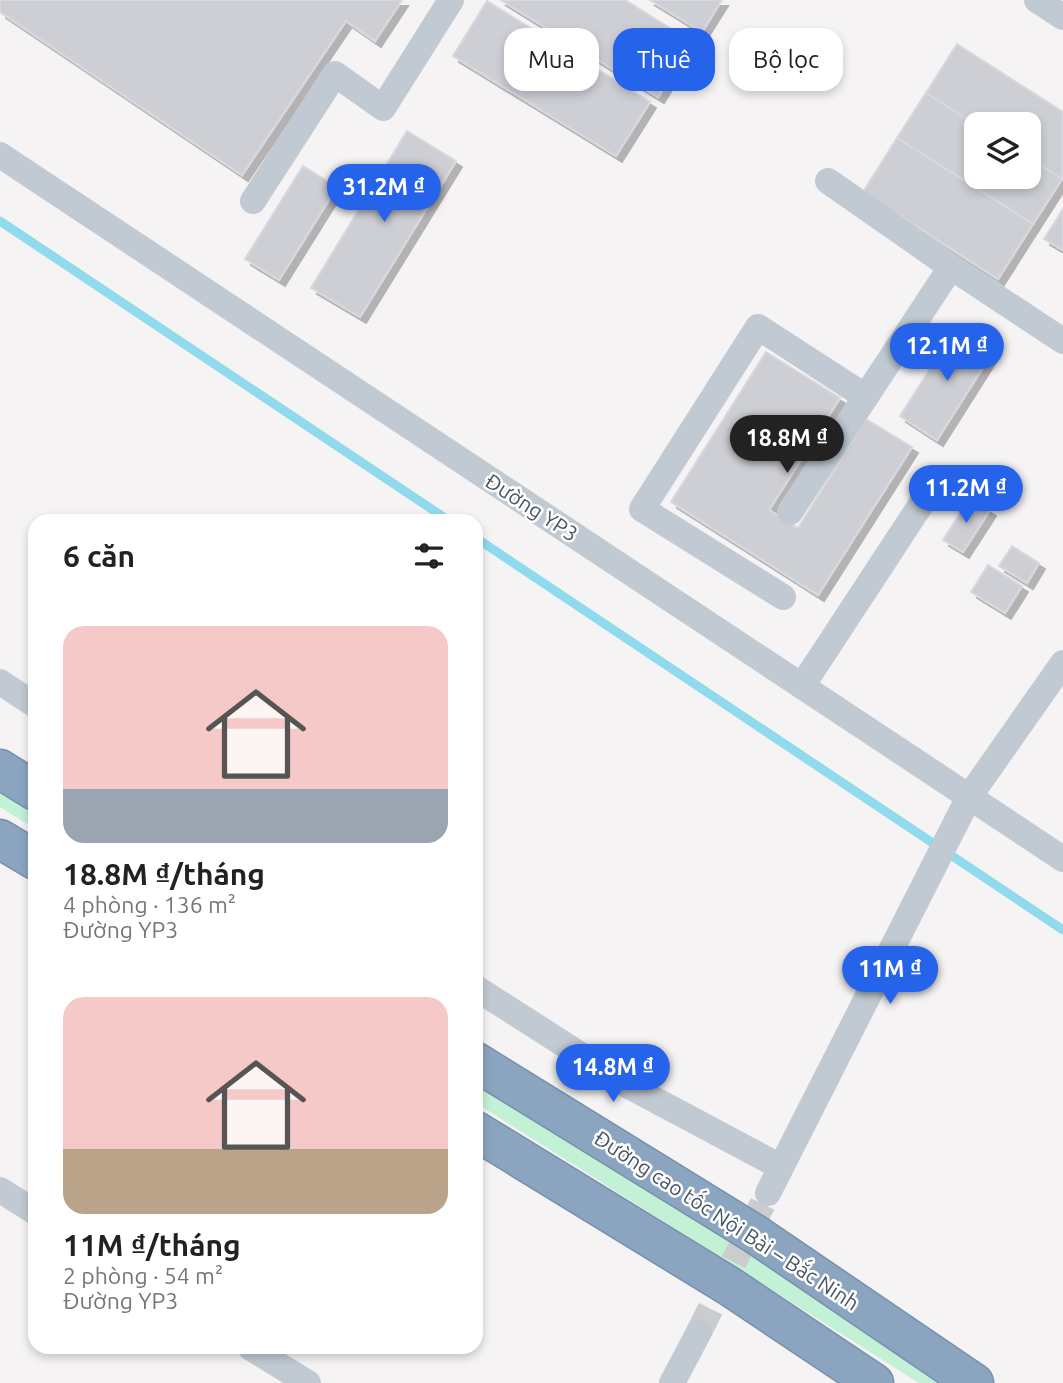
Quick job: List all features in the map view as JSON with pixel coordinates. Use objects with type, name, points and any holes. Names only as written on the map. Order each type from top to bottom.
[{"type":"highway","points":[[0,769],[28,787]]},
{"type":"highway","points":[[0,839],[28,856]]},
{"type":"highway","points":[[0,854],[28,870]]},
{"type":"highway","name":"Đường cao tốc Nội Bài – Bắc Ninh","points":[[483,1066],[755,1234],[974,1383]]},
{"type":"highway","points":[[483,1135],[729,1286],[874,1383]]},
{"type":"street","points":[[253,201],[335,74],[383,108],[451,0]]},
{"type":"street","name":"Đường YP3","points":[[0,155],[1063,859]]},
{"type":"street","points":[[828,181],[1063,341]]},
{"type":"street","points":[[790,512],[951,267]]},
{"type":"street","points":[[783,597],[642,509],[758,327],[866,397]]},
{"type":"street","points":[[802,686],[937,480]]},
{"type":"street","points":[[768,1193],[970,797],[1063,663]]},
{"type":"street","points":[[0,682],[28,700]]},
{"type":"street","points":[[483,992],[629,1086],[781,1167]]},
{"type":"street","points":[[0,1190],[28,1208]]},
{"type":"street","points":[[672,1383],[699,1332]]},
{"type":"street","points":[[261,1354],[308,1383]]},
{"type":"green space","points":[[0,786],[28,804],[28,825],[0,807]]},
{"type":"green space","points":[[483,1086],[784,1275],[950,1383],[919,1383],[483,1107]]},
{"type":"building","points":[[0,0],[402,0],[375,41],[346,21],[242,175],[0,12]]},
{"type":"building","points":[[501,0],[625,0],[670,28],[613,28],[613,69],[599,61],[599,28],[546,28]]},
{"type":"building","points":[[650,0],[722,0],[704,28],[696,28]]},
{"type":"building","points":[[487,1],[531,28],[504,28],[504,87],[453,56]]},
{"type":"building","points":[[957,44],[1063,112],[1062,179],[1041,166],[1041,112],[964,112],[964,117],[926,93]]},
{"type":"building","points":[[599,70],[613,79],[613,91],[632,91],[650,102],[616,156],[510,91],[599,91]]},
{"type":"building","points":[[648,91],[662,91],[658,97]]},
{"type":"building","points":[[926,93],[964,117],[964,180],[897,138]]},
{"type":"building","points":[[407,131],[456,161],[360,317],[311,288]]},
{"type":"building","points":[[897,138],[964,180],[964,189],[978,189],[1033,224],[998,279],[863,192]]},
{"type":"building","points":[[303,166],[337,187],[279,280],[245,259]]},
{"type":"building","points":[[1041,166],[1062,179],[1033,224],[978,189],[1041,189]]},
{"type":"building","points":[[1063,209],[1063,250],[1044,239]]},
{"type":"building","points":[[957,327],[994,350],[937,440],[900,416]]},
{"type":"building","points":[[766,352],[840,398],[769,510],[798,528],[866,419],[912,447],[818,595],[671,502]]},
{"type":"building","points":[[970,498],[990,510],[963,552],[943,540]]},
{"type":"building","points":[[1012,546],[1039,563],[1027,583],[999,566]]},
{"type":"building","points":[[988,565],[1022,586],[1005,613],[971,592]]},
{"type":"waterway","points":[[0,221],[439,514]]},
{"type":"waterway","points":[[483,543],[1063,930]]},
{"type":"tunnel","points":[[699,1332],[768,1193]]}]
